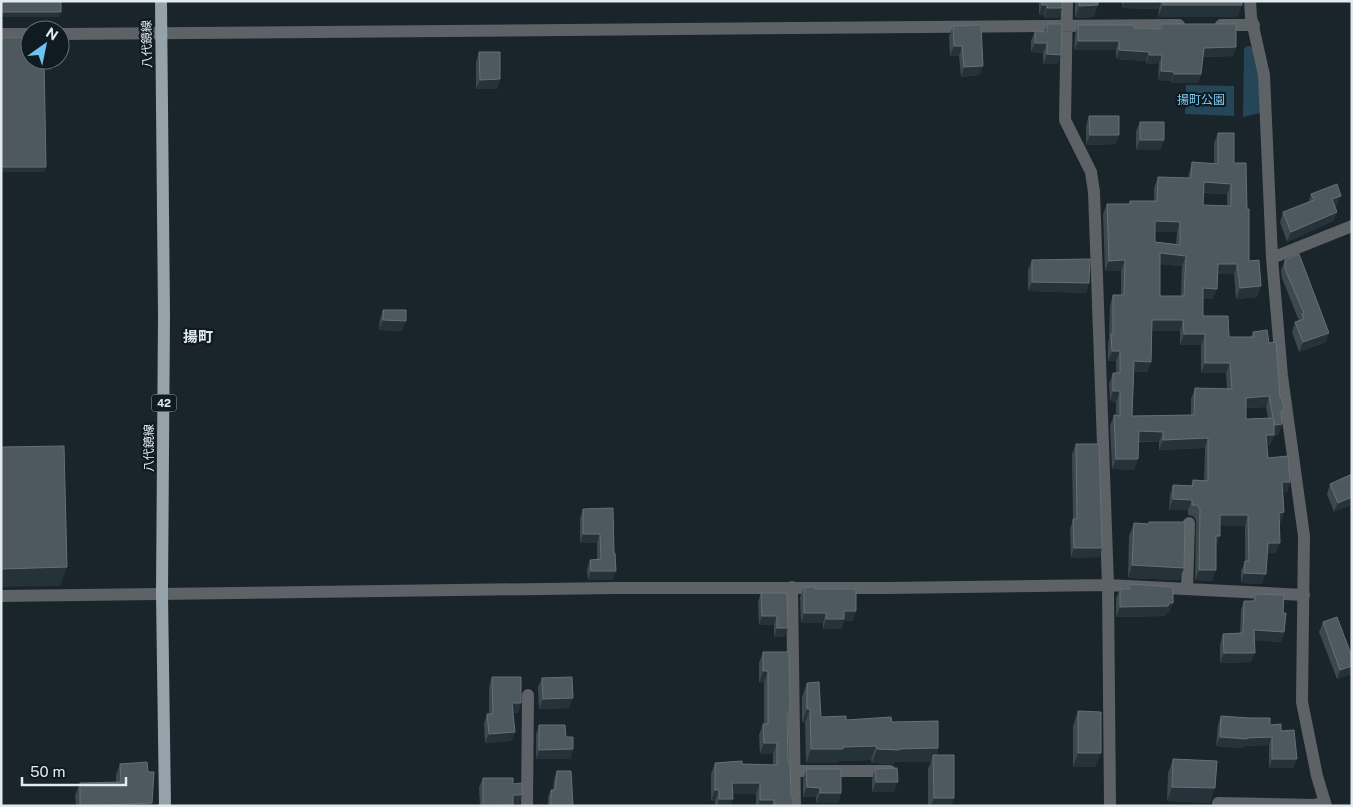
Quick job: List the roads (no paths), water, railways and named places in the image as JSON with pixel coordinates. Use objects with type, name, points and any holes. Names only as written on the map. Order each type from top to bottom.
[{"type":"main road","name":"八代鏡線","points":[[161,1],[164,315],[162,594],[164,806]]},
{"type":"street","points":[[1067,1],[1065,120],[1091,172],[1094,192],[1108,584],[1110,806]]},
{"type":"street","points":[[1218,804],[1326,804],[1317,776],[1302,702],[1304,536],[1282,376],[1272,258],[1264,75],[1250,1]]},
{"type":"street","points":[[70,34],[1188,25]]},
{"type":"street","points":[[1207,25],[1254,25]]},
{"type":"street","points":[[1,34],[20,34]]},
{"type":"street","points":[[1272,258],[1352,226]]},
{"type":"street","points":[[1187,589],[1189,523]]},
{"type":"street","points":[[1,596],[1108,584],[1304,594]]},
{"type":"street","points":[[792,587],[795,806]]},
{"type":"street","points":[[527,806],[528,696]]},
{"type":"street","points":[[795,771],[890,771]]},
{"type":"district","name":"揚町","points":[[198,337]]},
{"type":"park label","name":"揚町公園","points":[[1201,100]]}]
